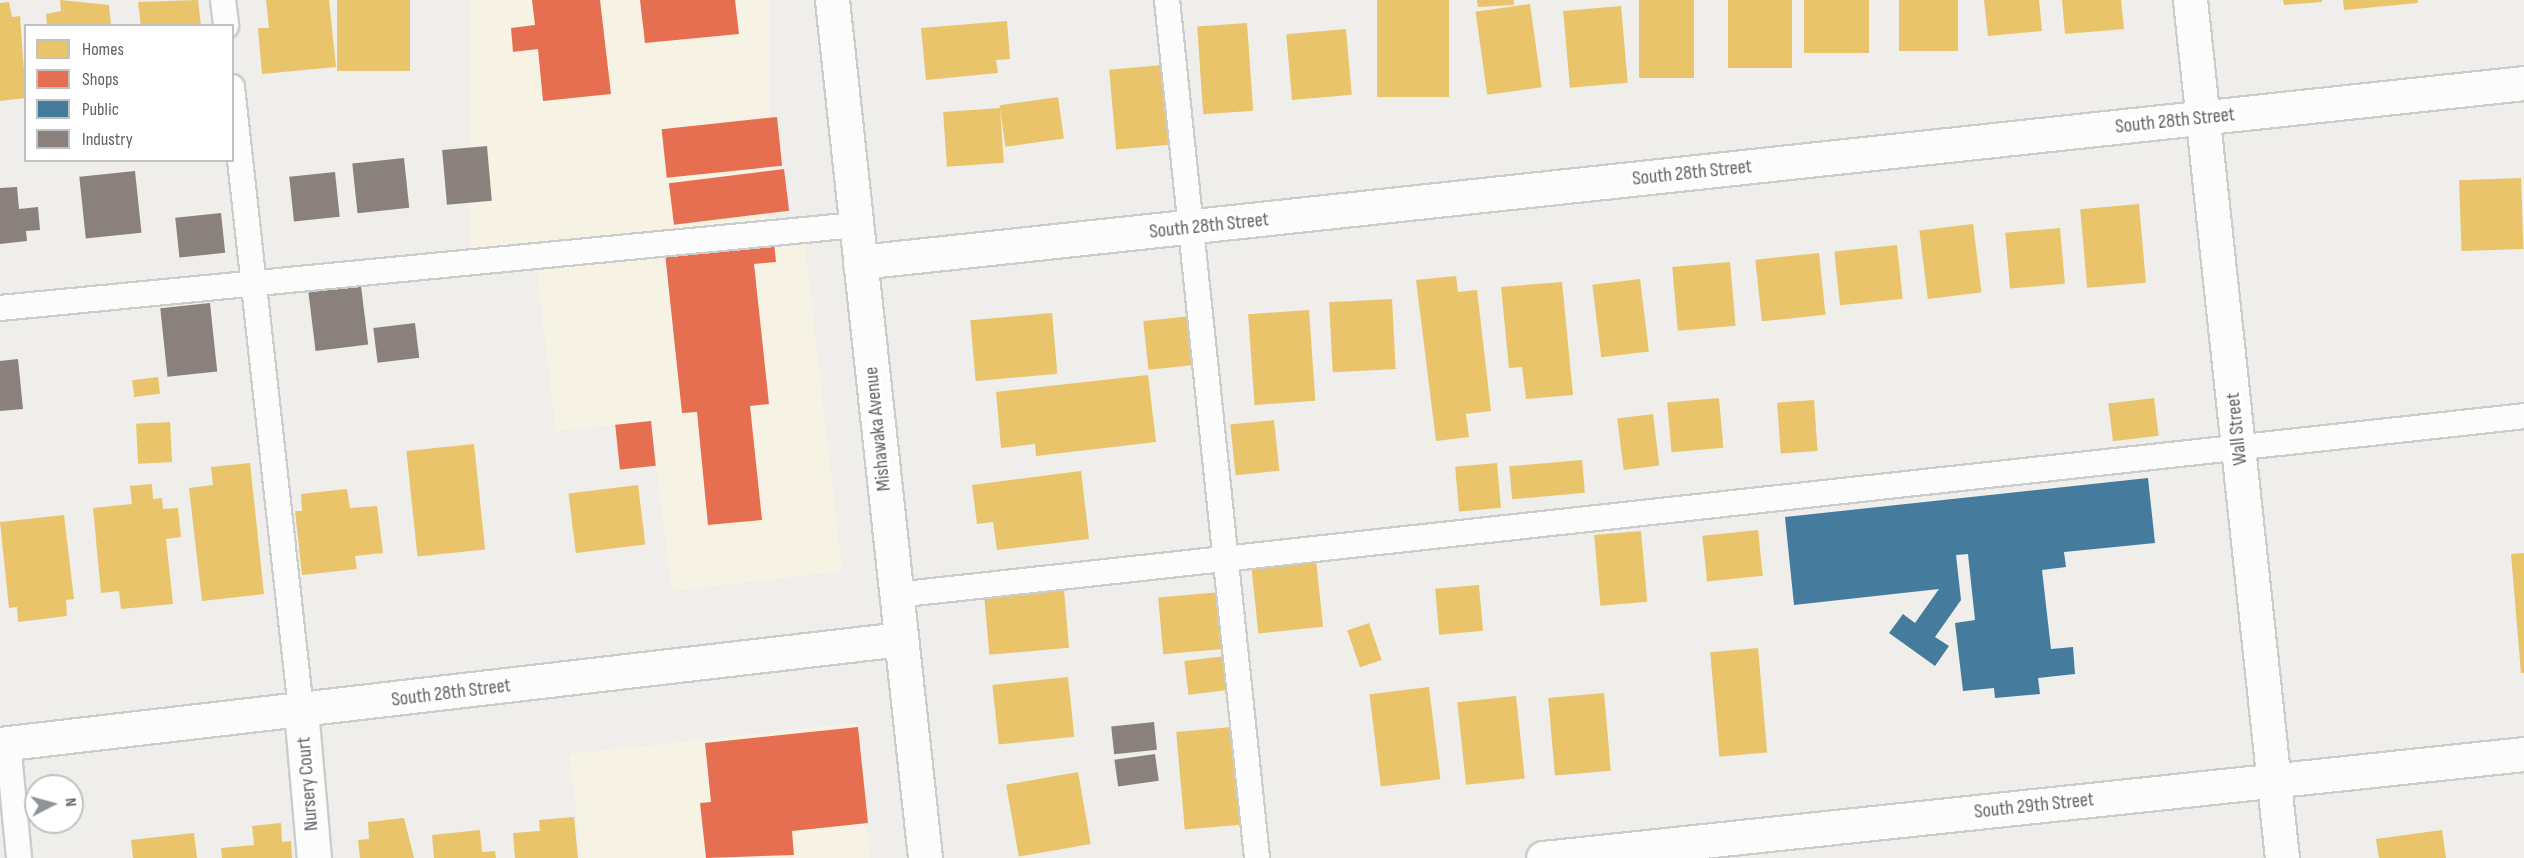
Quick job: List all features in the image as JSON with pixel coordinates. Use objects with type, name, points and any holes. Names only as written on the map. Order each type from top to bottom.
[{"type":"street","name":"Mishawaka Avenue","points":[[832,0],[925,858]]},
{"type":"street","name":"Wall Street","points":[[2190,0],[2282,858]]},
{"type":"street","name":"South 28th Street","points":[[860,262],[2524,83]]},
{"type":"street","name":"South 28th Street","points":[[4,743],[901,639]]},
{"type":"street","name":"Nursery Court","points":[[301,710],[314,858]]},
{"type":"street","name":"South 29th Street","points":[[1544,858],[2524,754]]},
{"type":"lane","points":[[223,0],[226,24]]},
{"type":"lane","points":[[1167,0],[1188,228],[1257,858]]},
{"type":"lane","points":[[234,106],[301,710]]},
{"type":"lane","points":[[0,308],[252,281],[856,225]]},
{"type":"lane","points":[[896,595],[1224,557],[2239,449],[2524,416]]},
{"type":"lane","points":[[4,743],[19,858]]},
{"type":"shaded area","points":[[469,0],[770,0],[770,248],[469,248]]},
{"type":"shaded area","points":[[804,236],[842,571],[672,591],[651,421],[556,431],[536,265]]},
{"type":"shaded area","points":[[856,723],[870,858],[581,858],[570,754]]},
{"type":"building: Homes","points":[[60,0],[109,5],[111,24],[47,24],[46,14],[61,11]]},
{"type":"building: Homes","points":[[198,0],[201,24],[141,24],[138,2]]},
{"type":"building: Homes","points":[[266,0],[329,0],[336,67],[262,74],[258,28],[269,28]]},
{"type":"building: Homes","points":[[337,0],[410,0],[410,71],[337,71]]},
{"type":"building: Homes","points":[[1377,0],[1449,0],[1449,97],[1377,97]]},
{"type":"building: Homes","points":[[1477,0],[1514,0],[1514,5],[1478,7]]},
{"type":"building: Homes","points":[[1639,0],[1694,0],[1694,78],[1639,78]]},
{"type":"building: Homes","points":[[1728,0],[1792,0],[1792,68],[1728,68]]},
{"type":"building: Homes","points":[[1804,0],[1869,0],[1869,53],[1804,53]]},
{"type":"building: Homes","points":[[1899,0],[1958,0],[1958,51],[1899,51]]},
{"type":"building: Homes","points":[[1984,0],[2039,0],[2042,31],[1988,36]]},
{"type":"building: Homes","points":[[2062,0],[2121,0],[2124,29],[2065,34]]},
{"type":"building: Homes","points":[[2283,0],[2322,0],[2322,2],[2284,5]]},
{"type":"building: Homes","points":[[2343,0],[2418,0],[2418,3],[2344,10]]},
{"type":"building: Homes","points":[[9,2],[12,17],[20,16],[24,98],[0,101],[0,3]]},
{"type":"building: Homes","points":[[1530,4],[1542,87],[1487,95],[1476,12]]},
{"type":"building: Homes","points":[[1621,6],[1628,83],[1570,88],[1563,11]]},
{"type":"building: Homes","points":[[1007,21],[1010,59],[996,60],[998,73],[926,80],[921,28]]},
{"type":"building: Homes","points":[[1247,23],[1253,111],[1203,114],[1197,26]]},
{"type":"building: Homes","points":[[1346,29],[1352,95],[1292,100],[1286,34]]},
{"type":"building: Homes","points":[[1163,65],[1170,145],[1116,149],[1109,70]]},
{"type":"building: Homes","points":[[1058,97],[1064,139],[1005,147],[1000,105]]},
{"type":"building: Homes","points":[[1000,108],[1004,163],[947,167],[943,112]]},
{"type":"building: Homes","points":[[2521,178],[2523,249],[2462,251],[2459,180]]},
{"type":"building: Homes","points":[[2139,204],[2146,283],[2087,288],[2080,209]]},
{"type":"building: Homes","points":[[1973,224],[1981,292],[1928,299],[1919,231]]},
{"type":"building: Homes","points":[[2060,228],[2065,284],[2010,289],[2005,233]]},
{"type":"building: Homes","points":[[1897,245],[1903,299],[1840,305],[1834,252]]},
{"type":"building: Homes","points":[[1819,253],[1825,315],[1762,321],[1755,260]]},
{"type":"building: Homes","points":[[1730,262],[1736,326],[1678,331],[1672,267]]},
{"type":"building: Homes","points":[[1456,276],[1458,292],[1477,290],[1491,411],[1466,414],[1469,437],[1436,441],[1416,280]]},
{"type":"building: Homes","points":[[1640,279],[1649,351],[1601,357],[1592,285]]},
{"type":"building: Homes","points":[[1562,282],[1573,395],[1526,399],[1522,367],[1509,368],[1501,287]]},
{"type":"building: Homes","points":[[1392,299],[1396,369],[1333,372],[1329,302]]},
{"type":"building: Homes","points":[[1309,310],[1315,401],[1254,405],[1248,314]]},
{"type":"building: Homes","points":[[1052,313],[1057,374],[976,381],[970,320]]},
{"type":"building: Homes","points":[[1192,316],[1197,365],[1148,370],[1143,321]]},
{"type":"building: Homes","points":[[1148,375],[1156,442],[1036,456],[1035,444],[1001,448],[996,392]]},
{"type":"building: Homes","points":[[158,377],[160,394],[134,397],[132,380]]},
{"type":"building: Homes","points":[[1719,398],[1723,448],[1672,452],[1667,403]]},
{"type":"building: Homes","points":[[2154,398],[2159,436],[2113,441],[2108,404]]},
{"type":"building: Homes","points":[[1814,400],[1818,451],[1781,453],[1777,403]]},
{"type":"building: Homes","points":[[1653,414],[1659,466],[1624,470],[1617,418]]},
{"type":"building: Homes","points":[[1274,420],[1279,471],[1236,475],[1230,425]]},
{"type":"building: Homes","points":[[170,422],[172,462],[138,464],[136,424]]},
{"type":"building: Homes","points":[[474,444],[485,549],[417,557],[406,451]]},
{"type":"building: Homes","points":[[1582,460],[1585,493],[1512,499],[1509,466]]},
{"type":"building: Homes","points":[[250,463],[264,594],[202,601],[189,488],[213,485],[211,467]]},
{"type":"building: Homes","points":[[1497,463],[1501,508],[1459,511],[1455,467]]},
{"type":"building: Homes","points":[[1081,471],[1089,539],[997,550],[993,522],[977,524],[972,485]]},
{"type":"building: Homes","points":[[152,484],[153,499],[162,498],[163,509],[178,508],[181,537],[166,539],[173,604],[121,609],[119,591],[101,593],[93,508],[132,504],[130,486]]},
{"type":"building: Homes","points":[[638,485],[645,545],[576,553],[569,494]]},
{"type":"building: Homes","points":[[347,489],[350,508],[377,506],[383,553],[355,556],[357,569],[302,575],[295,511],[302,511],[301,494]]},
{"type":"building: Homes","points":[[64,515],[74,599],[66,600],[67,616],[18,622],[17,607],[9,608],[0,522]]},
{"type":"building: Homes","points":[[1758,530],[1763,576],[1707,582],[1702,536]]},
{"type":"building: Homes","points":[[1641,531],[1647,602],[1600,606],[1594,535]]},
{"type":"building: Homes","points":[[2524,553],[2524,673],[2521,673],[2511,554]]},
{"type":"building: Homes","points":[[1316,560],[1323,627],[1258,633],[1251,567]]},
{"type":"building: Homes","points":[[1479,585],[1483,631],[1439,635],[1435,589]]},
{"type":"building: Homes","points":[[1064,590],[1069,648],[989,655],[984,597]]},
{"type":"building: Homes","points":[[1221,592],[1226,649],[1163,654],[1158,597]]},
{"type":"building: Homes","points":[[1369,623],[1382,660],[1360,667],[1347,630]]},
{"type":"building: Homes","points":[[1758,648],[1767,753],[1719,757],[1710,652]]},
{"type":"building: Homes","points":[[1226,656],[1230,690],[1188,695],[1184,661]]},
{"type":"building: Homes","points":[[1068,677],[1074,737],[999,745],[992,685]]},
{"type":"building: Homes","points":[[1429,687],[1440,779],[1381,787],[1369,694]]},
{"type":"building: Homes","points":[[1604,693],[1611,771],[1555,776],[1548,698]]},
{"type":"building: Homes","points":[[1516,696],[1525,779],[1466,785],[1457,702]]},
{"type":"building: Homes","points":[[1232,727],[1241,825],[1185,830],[1176,732]]},
{"type":"building: Homes","points":[[1078,772],[1091,844],[1019,857],[1006,785]]},
{"type":"building: Homes","points":[[574,817],[578,858],[515,858],[513,833],[540,831],[539,820]]},
{"type":"building: Homes","points":[[404,818],[414,858],[360,858],[358,840],[369,839],[368,822]]},
{"type":"building: Homes","points":[[281,823],[282,842],[291,841],[292,858],[222,858],[221,848],[254,845],[252,826]]},
{"type":"building: Homes","points":[[480,830],[482,852],[495,851],[496,858],[434,858],[432,835]]},
{"type":"building: Homes","points":[[2442,830],[2446,858],[2379,858],[2376,839]]},
{"type":"building: Homes","points":[[194,833],[197,858],[133,858],[131,840]]},
{"type":"building: Shops","points":[[532,0],[600,0],[611,94],[543,101],[538,49],[513,52],[511,28],[535,25]]},
{"type":"building: Shops","points":[[640,0],[735,0],[739,34],[645,43]]},
{"type":"building: Shops","points":[[777,117],[782,166],[667,178],[662,129]]},
{"type":"building: Shops","points":[[784,169],[789,211],[674,225],[669,183]]},
{"type":"building: Shops","points":[[774,242],[776,262],[754,264],[769,404],[750,406],[762,520],[708,525],[697,412],[682,413],[665,253]]},
{"type":"building: Shops","points":[[651,421],[656,466],[620,470],[615,425]]},
{"type":"building: Shops","points":[[858,727],[868,823],[792,831],[794,855],[706,858],[700,803],[711,802],[705,743]]},
{"type":"building: Public","points":[[2148,478],[2155,543],[2064,552],[2066,567],[2042,570],[2051,649],[2073,647],[2075,674],[2038,678],[2040,694],[1995,698],[1994,688],[1963,691],[1955,623],[1975,620],[1968,554],[1956,555],[1961,600],[1935,637],[1949,646],[1935,666],[1889,633],[1903,614],[1915,623],[1939,589],[1794,605],[1785,517]]},
{"type":"building: Industry","points":[[487,146],[492,201],[447,205],[442,150]]},
{"type":"building: Industry","points":[[404,158],[409,208],[358,213],[352,163]]},
{"type":"building: Industry","points":[[135,171],[141,233],[86,239],[79,177]]},
{"type":"building: Industry","points":[[335,172],[340,217],[294,222],[289,177]]},
{"type":"building: Industry","points":[[17,187],[19,209],[38,207],[40,230],[26,231],[27,241],[0,244],[0,188]]},
{"type":"building: Industry","points":[[221,213],[225,253],[179,258],[175,218]]},
{"type":"building: Industry","points":[[361,286],[368,345],[316,351],[308,292]]},
{"type":"building: Industry","points":[[210,303],[217,372],[167,377],[160,308]]},
{"type":"building: Industry","points":[[415,323],[419,358],[378,363],[373,328]]},
{"type":"building: Industry","points":[[18,359],[23,409],[0,411],[0,361]]},
{"type":"building: Industry","points":[[1154,722],[1157,750],[1114,754],[1111,726]]},
{"type":"building: Industry","points":[[1155,754],[1159,781],[1118,786],[1114,760]]}]
